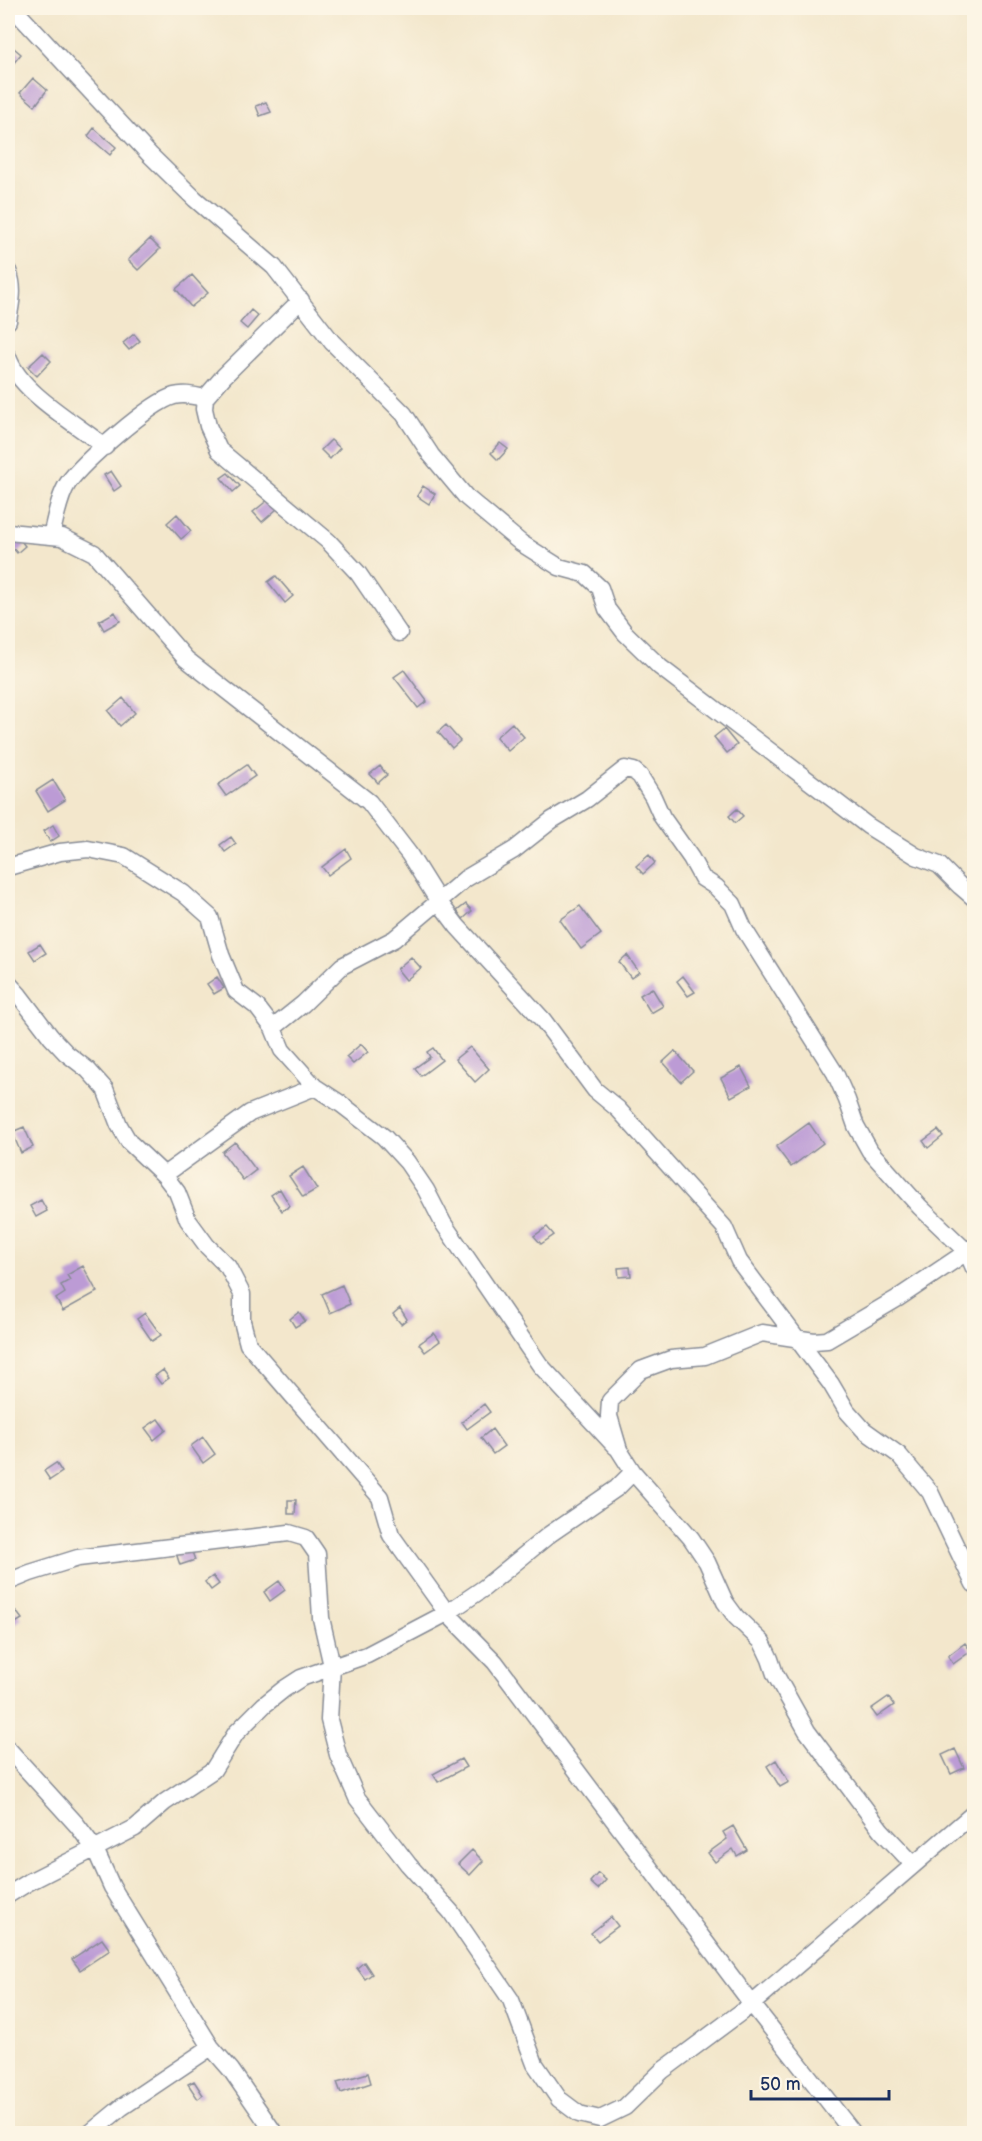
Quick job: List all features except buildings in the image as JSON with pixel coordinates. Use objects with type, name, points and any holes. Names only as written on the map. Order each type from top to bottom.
[{"type":"street","points":[[13,8],[150,155],[195,199],[274,267],[332,342],[404,414],[431,455],[466,497],[521,543],[559,567],[585,574],[600,588],[607,609],[625,633],[660,667],[868,826],[916,856],[939,865],[975,898]]},
{"type":"street","points":[[8,271],[13,282],[13,292],[8,321]]},
{"type":"street","points":[[301,300],[224,376],[205,398],[204,409],[208,426],[219,450],[328,541],[358,573],[399,633]]},
{"type":"street","points":[[8,357],[12,370],[25,384],[58,413],[105,447]]},
{"type":"street","points":[[51,536],[66,486],[81,466],[162,400],[187,394],[205,398]]},
{"type":"street","points":[[8,532],[62,537],[94,553],[186,659],[369,802],[410,854],[439,902],[543,1020],[595,1090],[618,1109],[724,1227],[739,1261],[831,1384],[847,1412],[864,1430],[899,1455],[930,1492],[975,1584]]},
{"type":"street","points":[[273,1028],[303,1004],[342,966],[394,939],[465,879],[514,850],[552,820],[587,800],[625,769],[634,771],[640,776],[662,817],[702,878],[716,887],[733,904],[744,929],[835,1073],[848,1100],[856,1126],[870,1151],[920,1207],[971,1250],[975,1268]]},
{"type":"street","points":[[8,867],[60,852],[88,849],[124,856],[183,893],[210,917],[221,955],[236,991],[256,1007],[273,1028],[282,1050],[315,1087],[384,1137],[407,1162],[426,1190],[443,1223],[540,1365],[619,1450],[633,1472],[691,1538],[707,1562],[725,1602],[736,1617],[762,1642],[786,1695],[807,1731],[881,1830],[914,1864]]},
{"type":"street","points":[[8,983],[51,1037],[105,1089],[119,1125],[129,1142],[164,1175],[177,1192],[188,1220],[207,1246],[228,1267],[242,1294],[242,1321],[248,1344],[380,1497],[391,1535],[447,1613],[495,1662],[752,2004],[854,2133]]},
{"type":"street","points":[[164,1175],[250,1113],[315,1087]]},
{"type":"street","points":[[619,1450],[609,1416],[610,1401],[641,1370],[670,1359],[705,1356],[762,1333],[814,1341],[827,1340],[898,1298],[971,1250]]},
{"type":"street","points":[[8,1895],[135,1828],[165,1802],[213,1770],[236,1733],[284,1689],[301,1678],[367,1655],[447,1613],[484,1588],[550,1534],[616,1488],[633,1472]]},
{"type":"street","points":[[8,1582],[78,1558],[288,1533],[306,1538],[317,1554],[321,1618],[332,1666],[329,1720],[338,1755],[357,1798],[408,1864],[450,1912],[511,2000],[535,2064],[559,2099],[579,2114],[600,2119],[625,2107],[662,2071],[752,2004],[975,1813]]},
{"type":"street","points":[[8,1749],[77,1825],[95,1849],[112,1887],[211,2047],[231,2070],[275,2133]]},
{"type":"street","points":[[89,2133],[122,2107],[211,2047]]}]
